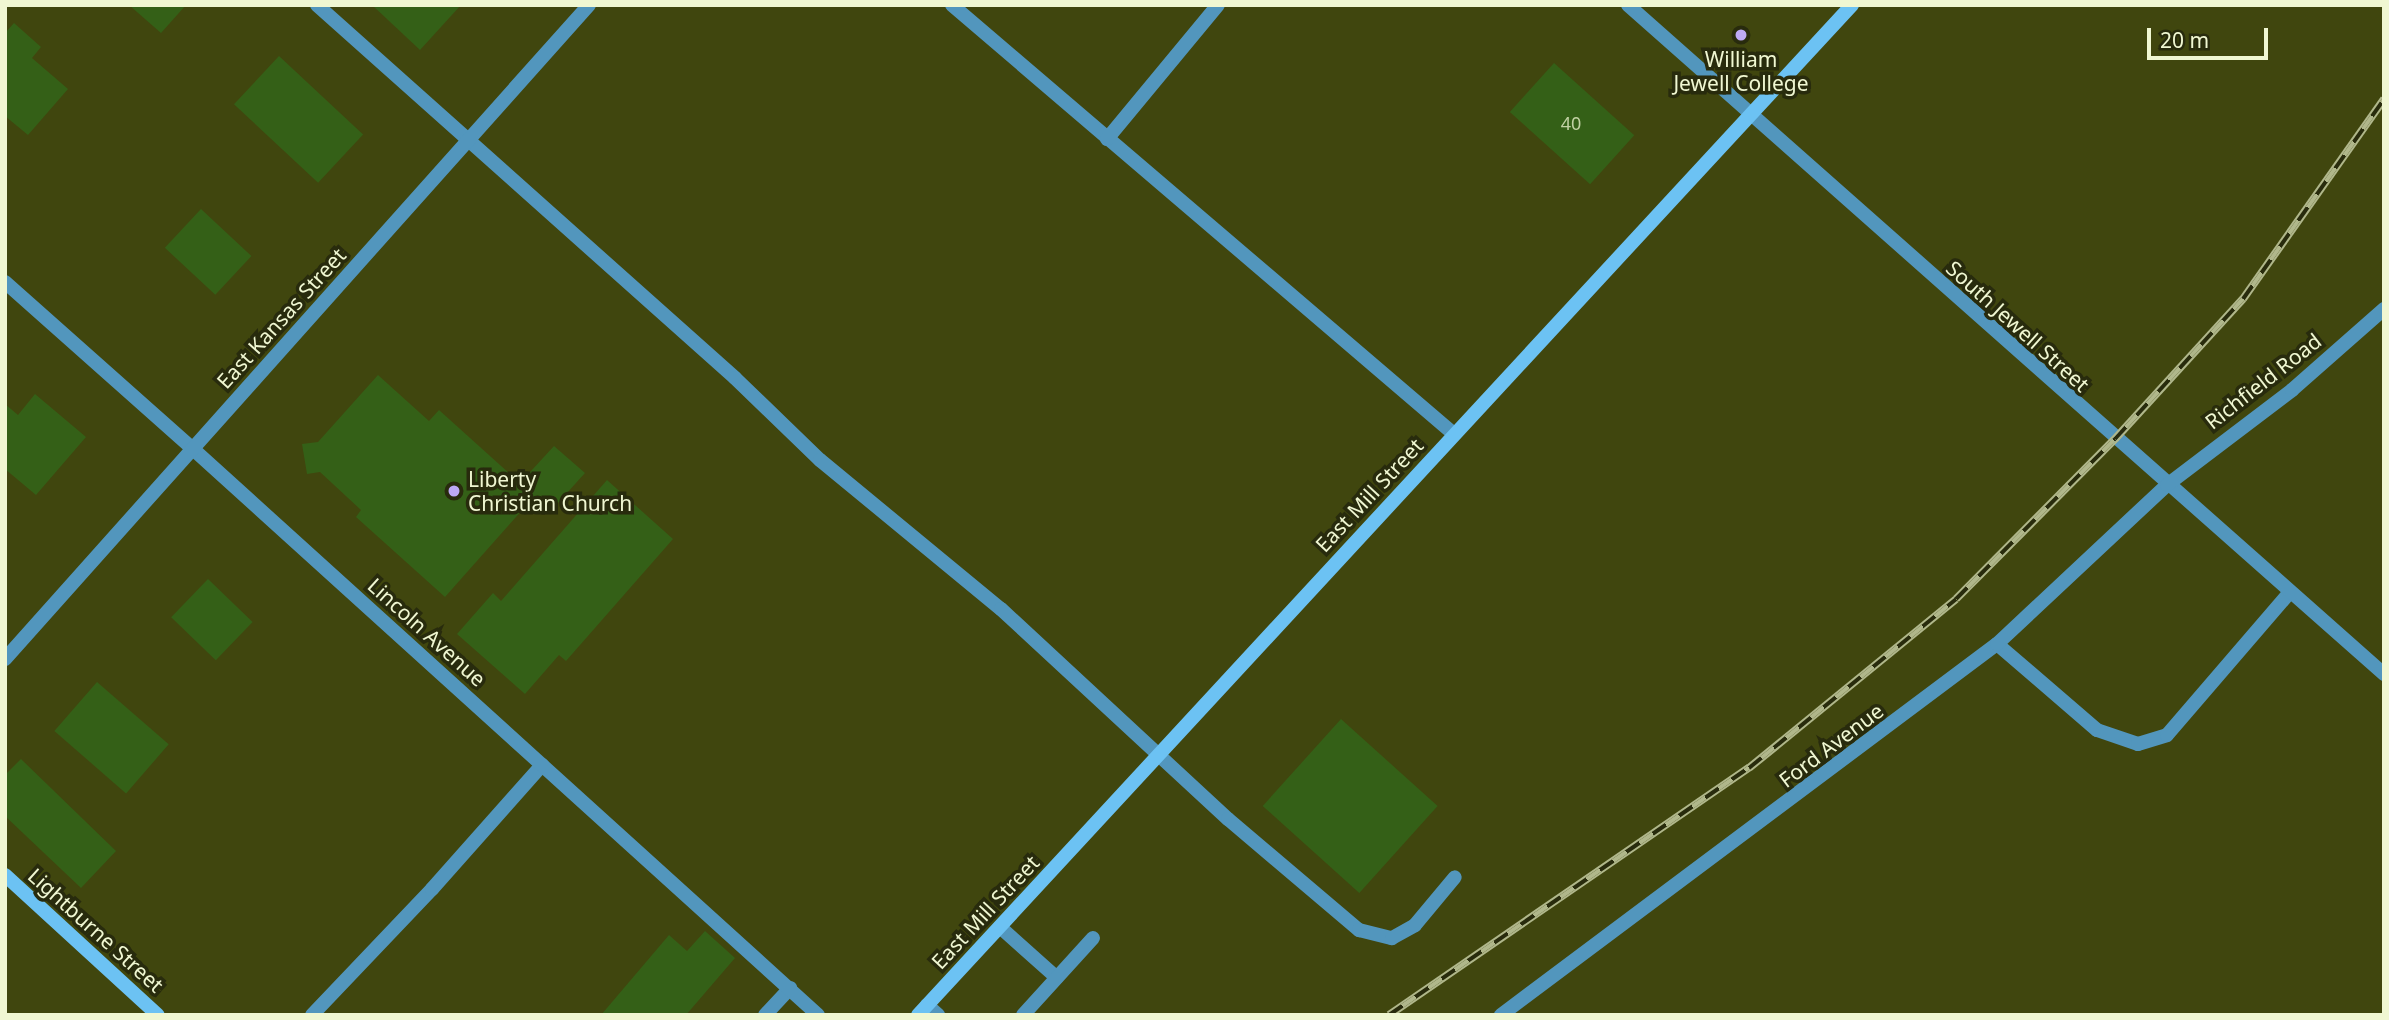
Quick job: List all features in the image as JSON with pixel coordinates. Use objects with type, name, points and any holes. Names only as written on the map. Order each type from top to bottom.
[{"type":"main road","name":"East Mill Street","points":[[928,1012],[1000,927],[1160,752],[1852,5]]},
{"type":"main road","name":"Lightburne Street","points":[[5,876],[158,1015]]},
{"type":"street","points":[[317,5],[735,378],[820,460],[1002,608],[1160,752],[1228,819],[1359,930],[1392,938],[1403,932],[1415,925],[1455,877]]},
{"type":"street","name":"East Kansas Street","points":[[5,659],[589,5]]},
{"type":"street","points":[[952,5],[1107,139],[1177,193],[1454,434]]},
{"type":"street","points":[[1107,139],[1218,5]]},
{"type":"street","name":"South Jewell Street","points":[[1628,5],[2167,485],[2384,674]]},
{"type":"street","name":"Lincoln Avenue","points":[[5,282],[818,1015]]},
{"type":"street","name":"Richfield Road","points":[[2167,485],[2292,390],[2384,309]]},
{"type":"street","name":"Ford Avenue","points":[[1501,1015],[1997,645],[2167,485]]},
{"type":"street","points":[[1997,645],[2097,730],[2138,744],[2167,735],[2290,592]]},
{"type":"street","points":[[312,1015],[432,889],[542,765]]},
{"type":"street","points":[[1000,927],[1057,978]]},
{"type":"street","points":[[1023,1015],[1093,938]]},
{"type":"street","points":[[765,1015],[790,988]]},
{"type":"building","points":[[129,5],[186,5],[161,33]]},
{"type":"building","points":[[372,5],[461,5],[420,50]]},
{"type":"building","points":[[14,23],[41,47],[32,58],[68,89],[28,135],[5,116],[5,33]]},
{"type":"building","points":[[279,56],[363,134],[318,183],[234,104]]},
{"type":"building","points":[[1554,63],[1634,135],[1590,184],[1510,112]]},
{"type":"building","points":[[201,209],[251,256],[215,295],[165,248]]},
{"type":"building","name":"Liberty Christian Church","points":[[378,375],[429,421],[439,410],[520,483],[554,446],[585,473],[548,514],[532,499],[445,597],[356,517],[361,510],[320,472],[307,474],[302,444],[318,442]]},
{"type":"building","points":[[35,394],[86,437],[36,495],[5,469],[5,404],[18,415]]},
{"type":"building","points":[[607,480],[673,539],[566,661],[559,655],[525,694],[457,634],[493,593],[501,601]]},
{"type":"building","points":[[208,579],[253,622],[216,660],[171,617]]},
{"type":"building","points":[[97,682],[169,744],[126,793],[54,731]]},
{"type":"building","points":[[1341,719],[1438,806],[1359,893],[1263,806]]},
{"type":"building","points":[[21,759],[116,851],[81,888],[5,816],[5,775]]},
{"type":"building","points":[[705,931],[735,958],[686,1015],[601,1015],[669,935],[687,951]]},
{"type":"railway","points":[[1389,1015],[1749,768],[1956,599],[2115,439],[2243,299],[2384,99]]},
{"type":"place","name":"William Jewell College","points":[[1741,35]]},
{"type":"place","name":"Liberty Christian Church","points":[[454,491]]}]
